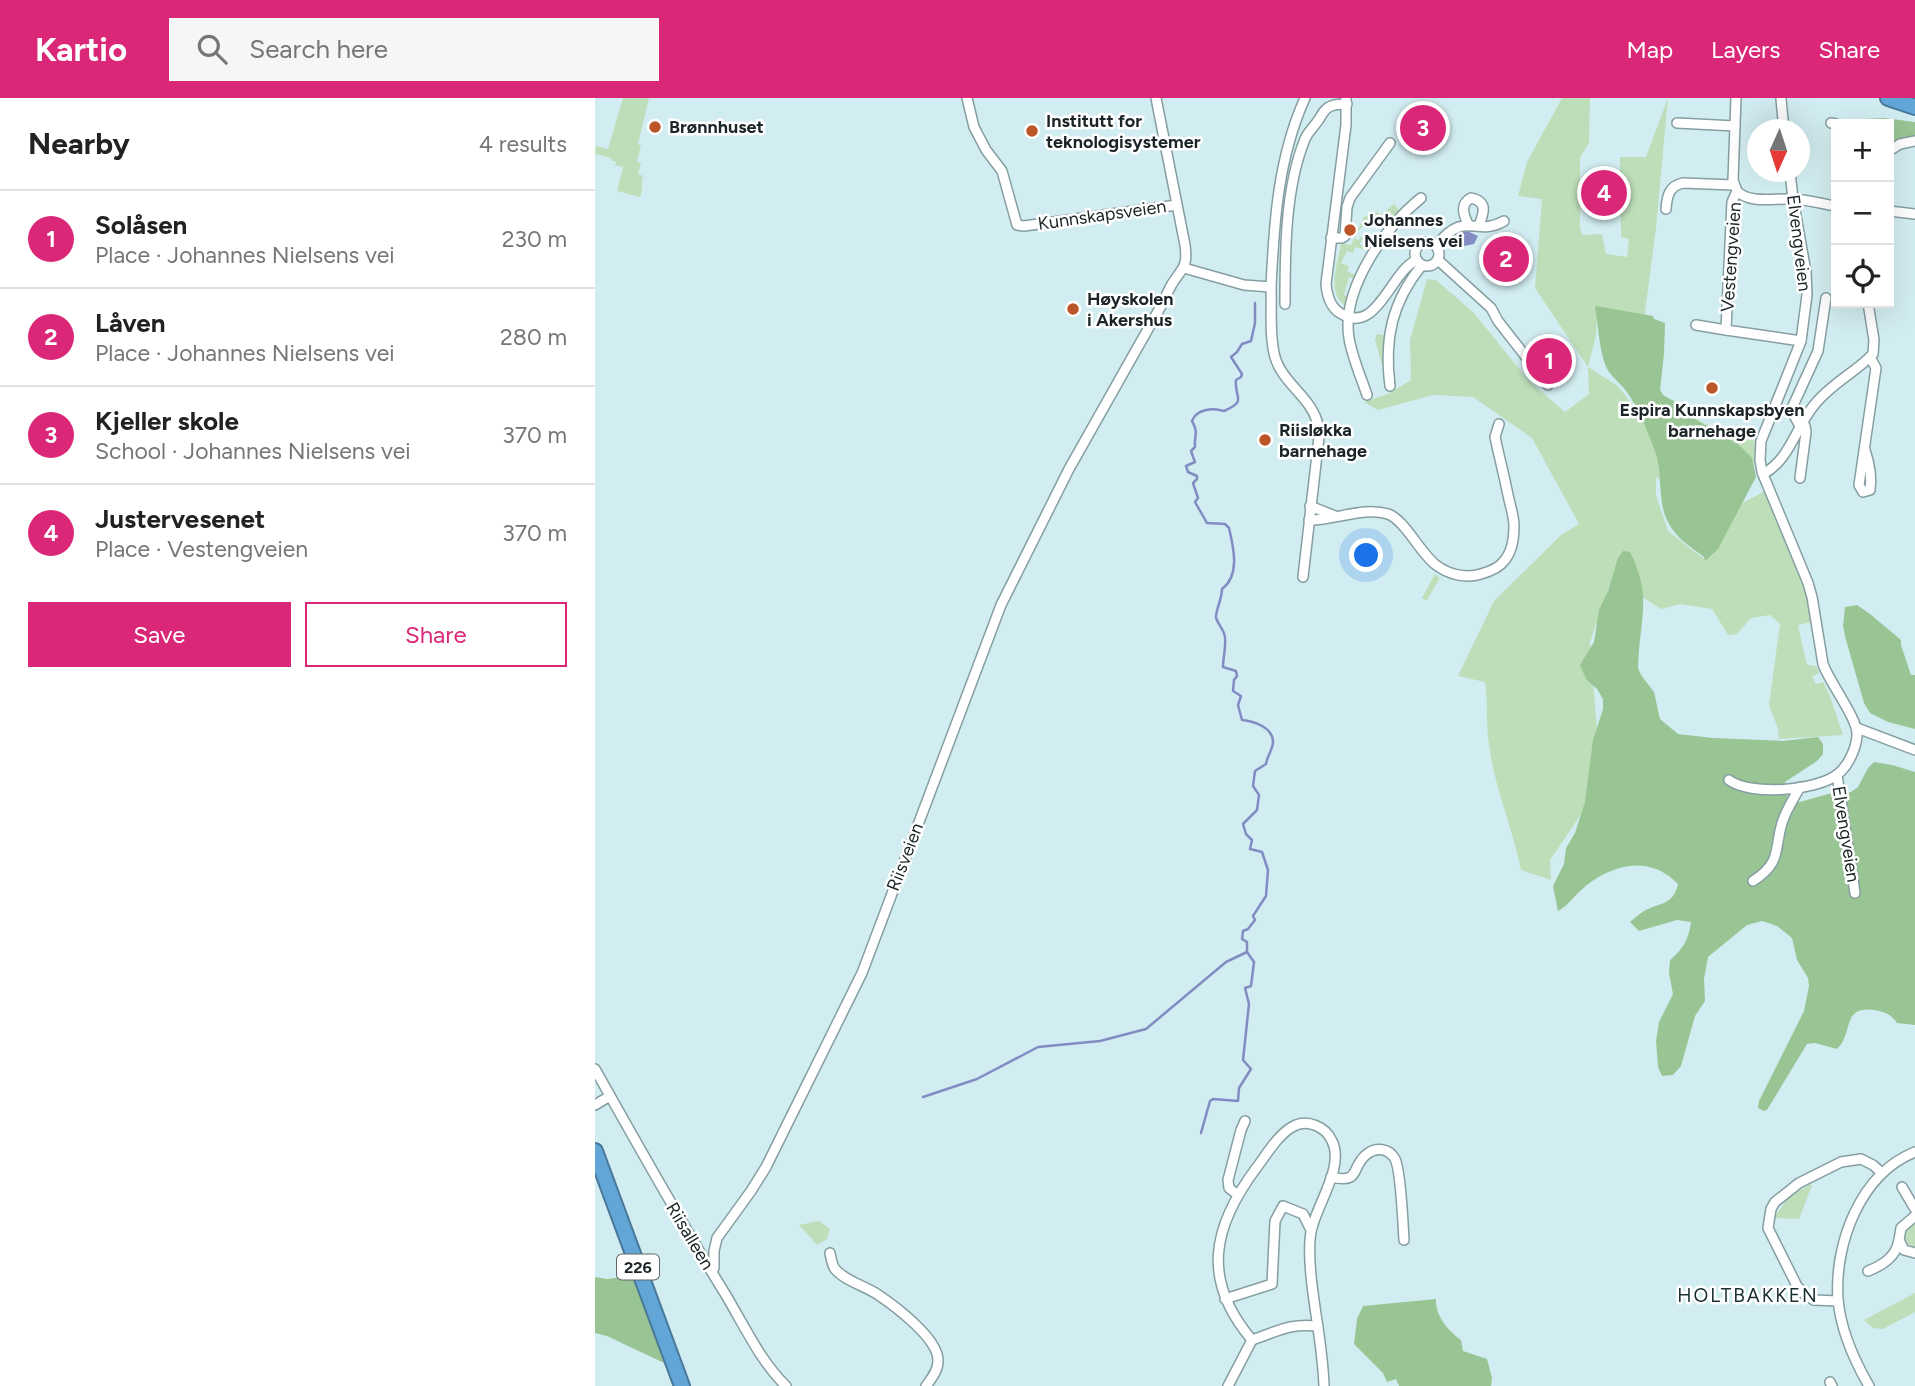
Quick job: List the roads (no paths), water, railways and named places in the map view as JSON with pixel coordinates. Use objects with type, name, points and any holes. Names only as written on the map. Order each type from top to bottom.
[{"type":"highway","points":[[1888,98],[1915,107]]},
{"type":"highway","name":"226","points":[[595,1151],[682,1386]]},
{"type":"street","name":"Kunnskapsveien","points":[[967,98],[974,127],[986,150],[1002,171],[1017,225],[1177,205],[1186,255],[1184,268]]},
{"type":"street","points":[[1156,98],[1177,205]]},
{"type":"street","points":[[1303,577],[1318,437],[1317,422],[1311,407],[1284,375],[1275,359],[1271,287],[1279,187],[1296,121],[1305,98]]},
{"type":"street","name":"Vestengveien","points":[[1726,330],[1732,202],[1735,188],[1736,98]]},
{"type":"street","points":[[1781,99],[1783,119]]},
{"type":"street","points":[[1285,304],[1291,196],[1299,156],[1311,128],[1329,107],[1347,101],[1327,284],[1328,296],[1337,311],[1349,316],[1364,316],[1375,310],[1405,268],[1419,262],[1432,265],[1437,260],[1439,253],[1436,246]]},
{"type":"street","points":[[1677,123],[1735,126]]},
{"type":"street","points":[[1894,147],[1915,141]]},
{"type":"street","points":[[1331,238],[1345,236],[1350,198],[1390,143]]},
{"type":"street","name":"Elvengveien","points":[[1729,780],[1735,784],[1764,789],[1800,787],[1822,782],[1837,775],[1846,765],[1858,734],[1826,674],[1808,583],[1759,460],[1761,441],[1801,341],[1807,295],[1806,272],[1791,182]]},
{"type":"street","name":"Vestengveien","points":[[1666,209],[1671,188],[1683,183],[1735,188]]},
{"type":"street","points":[[1735,188],[1740,195],[1752,198],[1793,199],[1831,205]]},
{"type":"street","points":[[1468,224],[1463,208],[1471,198],[1482,203],[1483,214],[1479,226]]},
{"type":"street","points":[[1367,395],[1351,346],[1349,316],[1359,281],[1382,230],[1421,202]]},
{"type":"street","points":[[1894,212],[1915,214]]},
{"type":"street","points":[[1436,246],[1452,229],[1468,224],[1496,226],[1504,221]]},
{"type":"street","points":[[1390,386],[1388,342],[1397,305],[1419,262],[1416,253],[1419,246],[1426,243],[1436,246]]},
{"type":"street","points":[[1437,260],[1491,307],[1498,321],[1548,385]]},
{"type":"street","points":[[1184,268],[1244,285],[1271,287]]},
{"type":"street","name":"Riisveien","points":[[712,1272],[717,1238],[766,1167],[862,973],[1001,605],[1089,433],[1171,286],[1184,268]]},
{"type":"street","name":"Elvengveien","points":[[1800,478],[1806,432],[1805,426],[1791,410],[1818,351],[1826,298]]},
{"type":"street","points":[[1763,474],[1781,459],[1815,403],[1832,386],[1870,357],[1874,350],[1874,340],[1869,308]]},
{"type":"street","name":"Vestengveien","points":[[1696,325],[1801,341]]},
{"type":"street","points":[[1865,450],[1876,368],[1870,357]]},
{"type":"street","points":[[1309,520],[1326,520],[1335,516],[1373,512],[1387,514],[1403,526],[1433,562],[1448,572],[1476,576],[1490,571],[1504,561],[1513,542],[1514,530],[1495,437],[1499,424]]},
{"type":"street","points":[[1311,506],[1335,516]]},
{"type":"street","points":[[1857,728],[1915,750]]},
{"type":"street","name":"Elvengveien","points":[[1837,775],[1855,893]]},
{"type":"street","points":[[1753,881],[1774,862],[1783,820],[1800,787]]},
{"type":"street","name":"Riisalleen","points":[[595,1069],[657,1180],[762,1355],[786,1386]]},
{"type":"street","points":[[595,1105],[610,1096]]},
{"type":"street","points":[[1238,1195],[1229,1188],[1228,1180],[1245,1121]]},
{"type":"street","points":[[1252,1340],[1238,1324],[1225,1299],[1219,1255],[1222,1229],[1238,1195],[1279,1138],[1293,1126],[1302,1124],[1321,1127],[1329,1134],[1337,1155],[1311,1230],[1310,1262],[1324,1386]]},
{"type":"street","points":[[1331,1177],[1347,1179],[1355,1175],[1363,1157],[1369,1152],[1379,1149],[1387,1151],[1395,1159],[1404,1240]]},
{"type":"street","points":[[1869,1386],[1852,1352],[1838,1301],[1839,1272],[1845,1238],[1861,1201],[1872,1184],[1891,1165],[1915,1152]]},
{"type":"street","points":[[1838,1301],[1814,1300],[1797,1286],[1779,1247],[1770,1235],[1768,1218],[1771,1209],[1775,1202],[1799,1183],[1841,1163],[1861,1159],[1882,1173]]},
{"type":"street","points":[[1902,1187],[1915,1209]]},
{"type":"street","points":[[1225,1299],[1272,1284],[1275,1221],[1283,1206],[1303,1214],[1311,1230]]},
{"type":"street","points":[[1868,1270],[1886,1262],[1897,1250],[1901,1228],[1915,1216]]},
{"type":"street","points":[[1899,1240],[1904,1250],[1915,1253]]},
{"type":"street","points":[[830,1253],[835,1268],[878,1295],[931,1340],[938,1359],[937,1367],[926,1386]]},
{"type":"street","points":[[1228,1386],[1252,1340],[1287,1326],[1318,1326]]},
{"type":"water","points":[[1465,230],[1478,236],[1474,244],[1464,246],[1458,243]]},
{"type":"waterway","points":[[1201,1133],[1210,1101],[1238,1101],[1239,1088],[1251,1069],[1243,1060],[1249,1004],[1245,988],[1251,986],[1254,962],[1247,952],[1247,942],[1242,939],[1243,931],[1255,920],[1253,916],[1266,896],[1268,870],[1262,852],[1250,849],[1252,840],[1246,834],[1243,824],[1257,810],[1259,795],[1253,786],[1255,771],[1266,764],[1273,742],[1266,729],[1257,723],[1242,720],[1238,705],[1241,696],[1233,691],[1236,671],[1223,667],[1225,635],[1216,617],[1222,589],[1228,583],[1234,568],[1232,543],[1229,528],[1225,524],[1207,523],[1195,502],[1198,498],[1193,483],[1197,476],[1188,472],[1186,466],[1195,462],[1191,451],[1195,447],[1196,431],[1192,421],[1194,417],[1206,410],[1224,411],[1238,401],[1236,380],[1242,374],[1231,357],[1242,344],[1251,341],[1255,303]]},
{"type":"waterway","points":[[923,1097],[977,1079],[1038,1047],[1100,1041],[1146,1029],[1226,962],[1247,952]]},
{"type":"place","name":"Brønnhuset","points":[[655,127]]},
{"type":"place","name":"Kjeller skole","points":[[1423,128]]},
{"type":"place","name":"Institutt for teknologisystemer","points":[[1032,131]]},
{"type":"place","name":"Justervesenet","points":[[1604,193]]},
{"type":"place","name":"Johannes Nielsens vei","points":[[1350,230]]},
{"type":"place","name":"Låven","points":[[1506,259]]},
{"type":"place","name":"Høyskolen i Akershus","points":[[1073,309]]},
{"type":"place","name":"Solåsen","points":[[1549,361]]},
{"type":"place","name":"Espira Kunnskapsbyen barnehage","points":[[1712,388]]},
{"type":"place","name":"Riisløkka barnehage","points":[[1265,440]]},
{"type":"district","name":"HOLTBAKKEN","points":[[1748,1295]]}]
